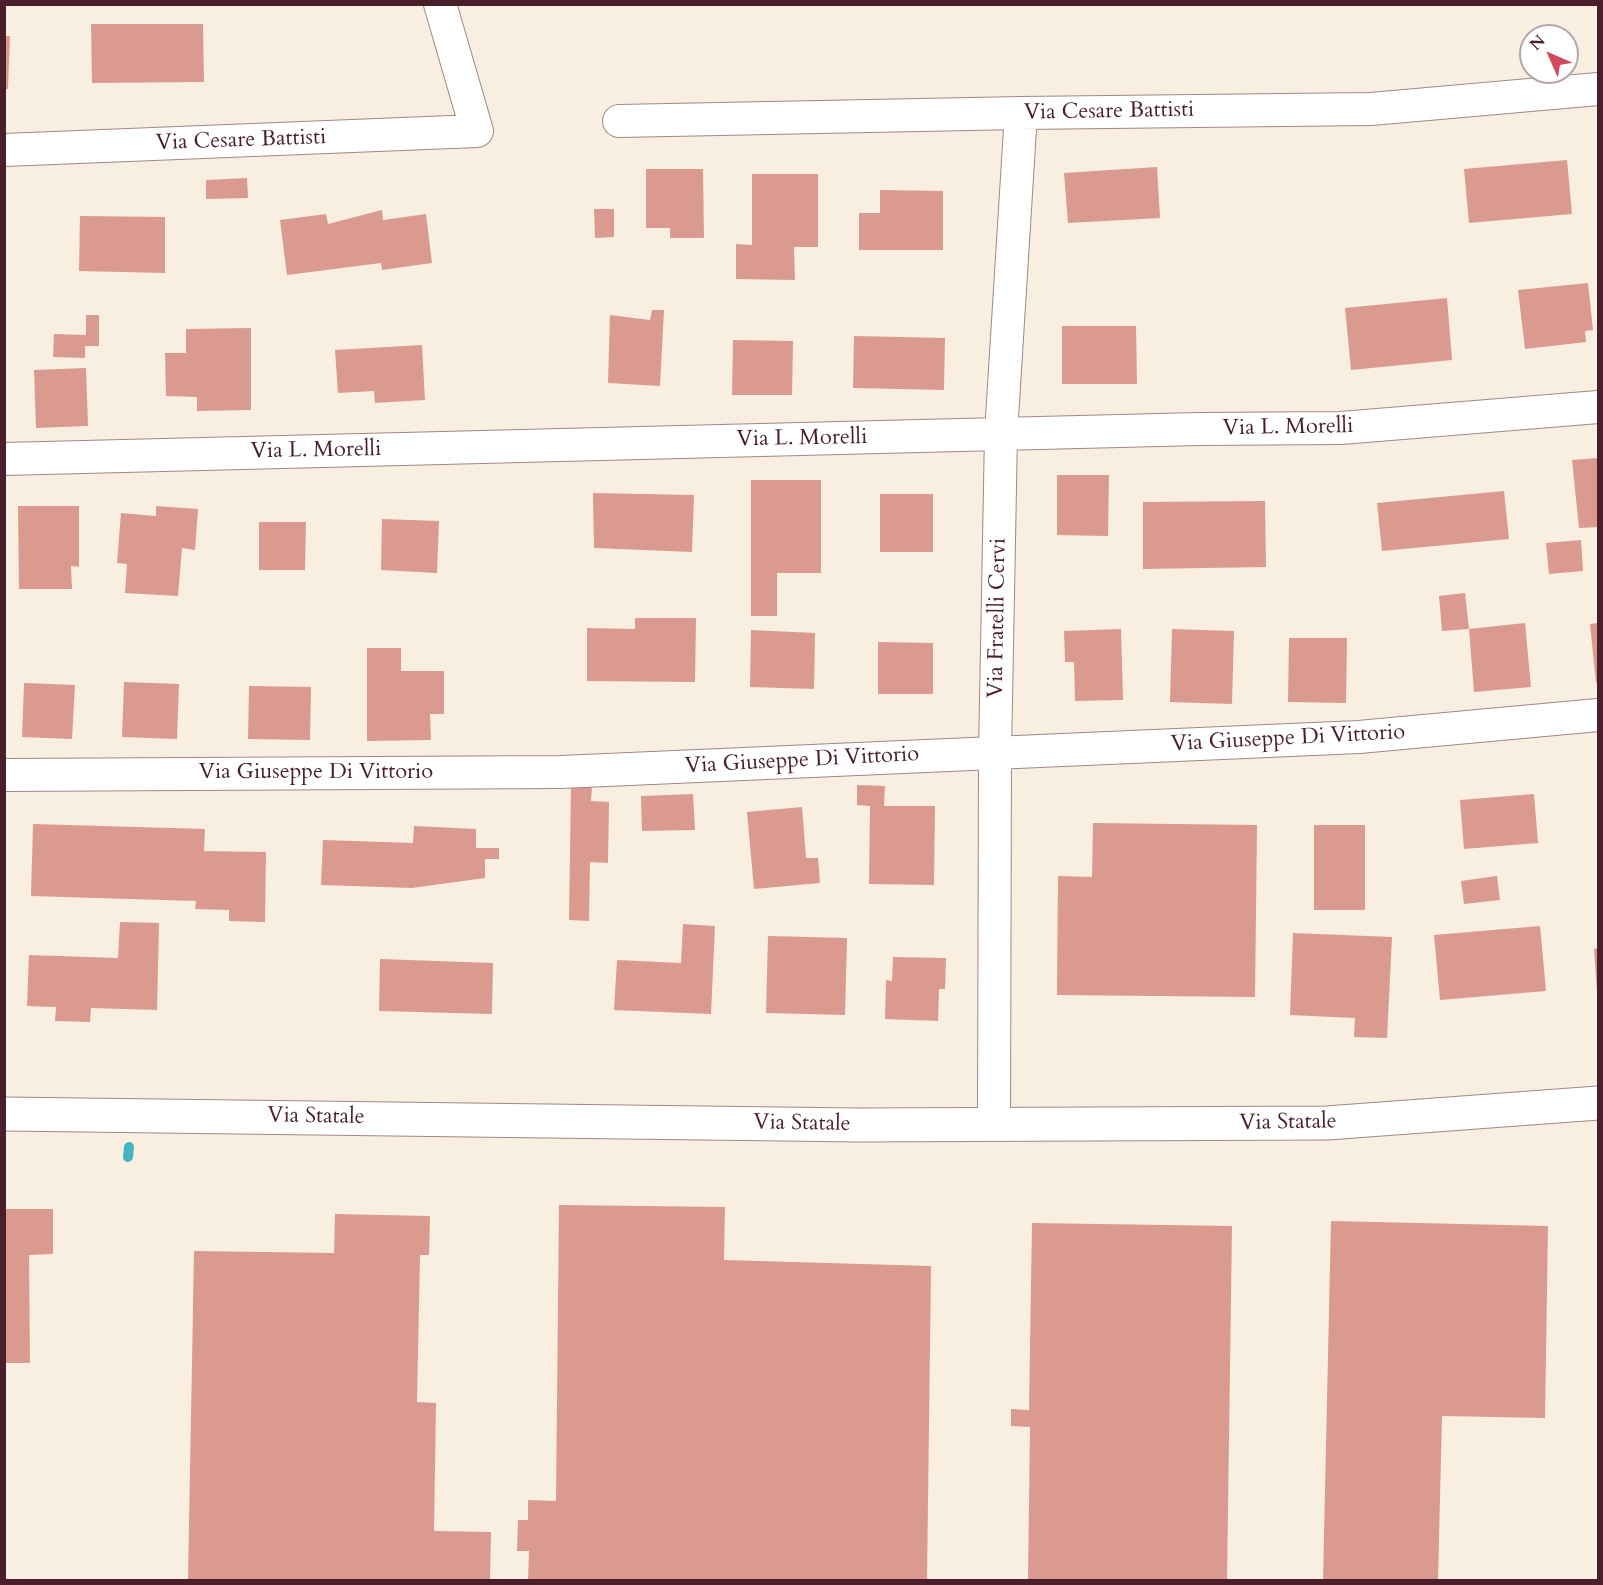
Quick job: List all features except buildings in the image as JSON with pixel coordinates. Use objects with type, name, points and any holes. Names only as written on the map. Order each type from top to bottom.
[{"type":"main road","name":"Via Statale","points":[[4,1114],[858,1125],[1327,1123],[1599,1103]]},
{"type":"street","name":"Via Cesare Battisti","points":[[4,150],[477,131],[440,4]]},
{"type":"street","name":"Via Cesare Battisti","points":[[619,122],[1021,113],[1371,109],[1599,89]]},
{"type":"street","name":"Via Fratelli Cervi","points":[[994,1124],[995,753],[1001,434],[1021,113]]},
{"type":"street","name":"Via L. Morelli","points":[[4,459],[1001,434],[1341,428],[1599,407]]},
{"type":"street","name":"Via Giuseppe Di Vittorio","points":[[4,775],[561,772],[1359,737],[1599,715]]},
{"type":"waterway","points":[[128,1157],[129,1147]]}]
